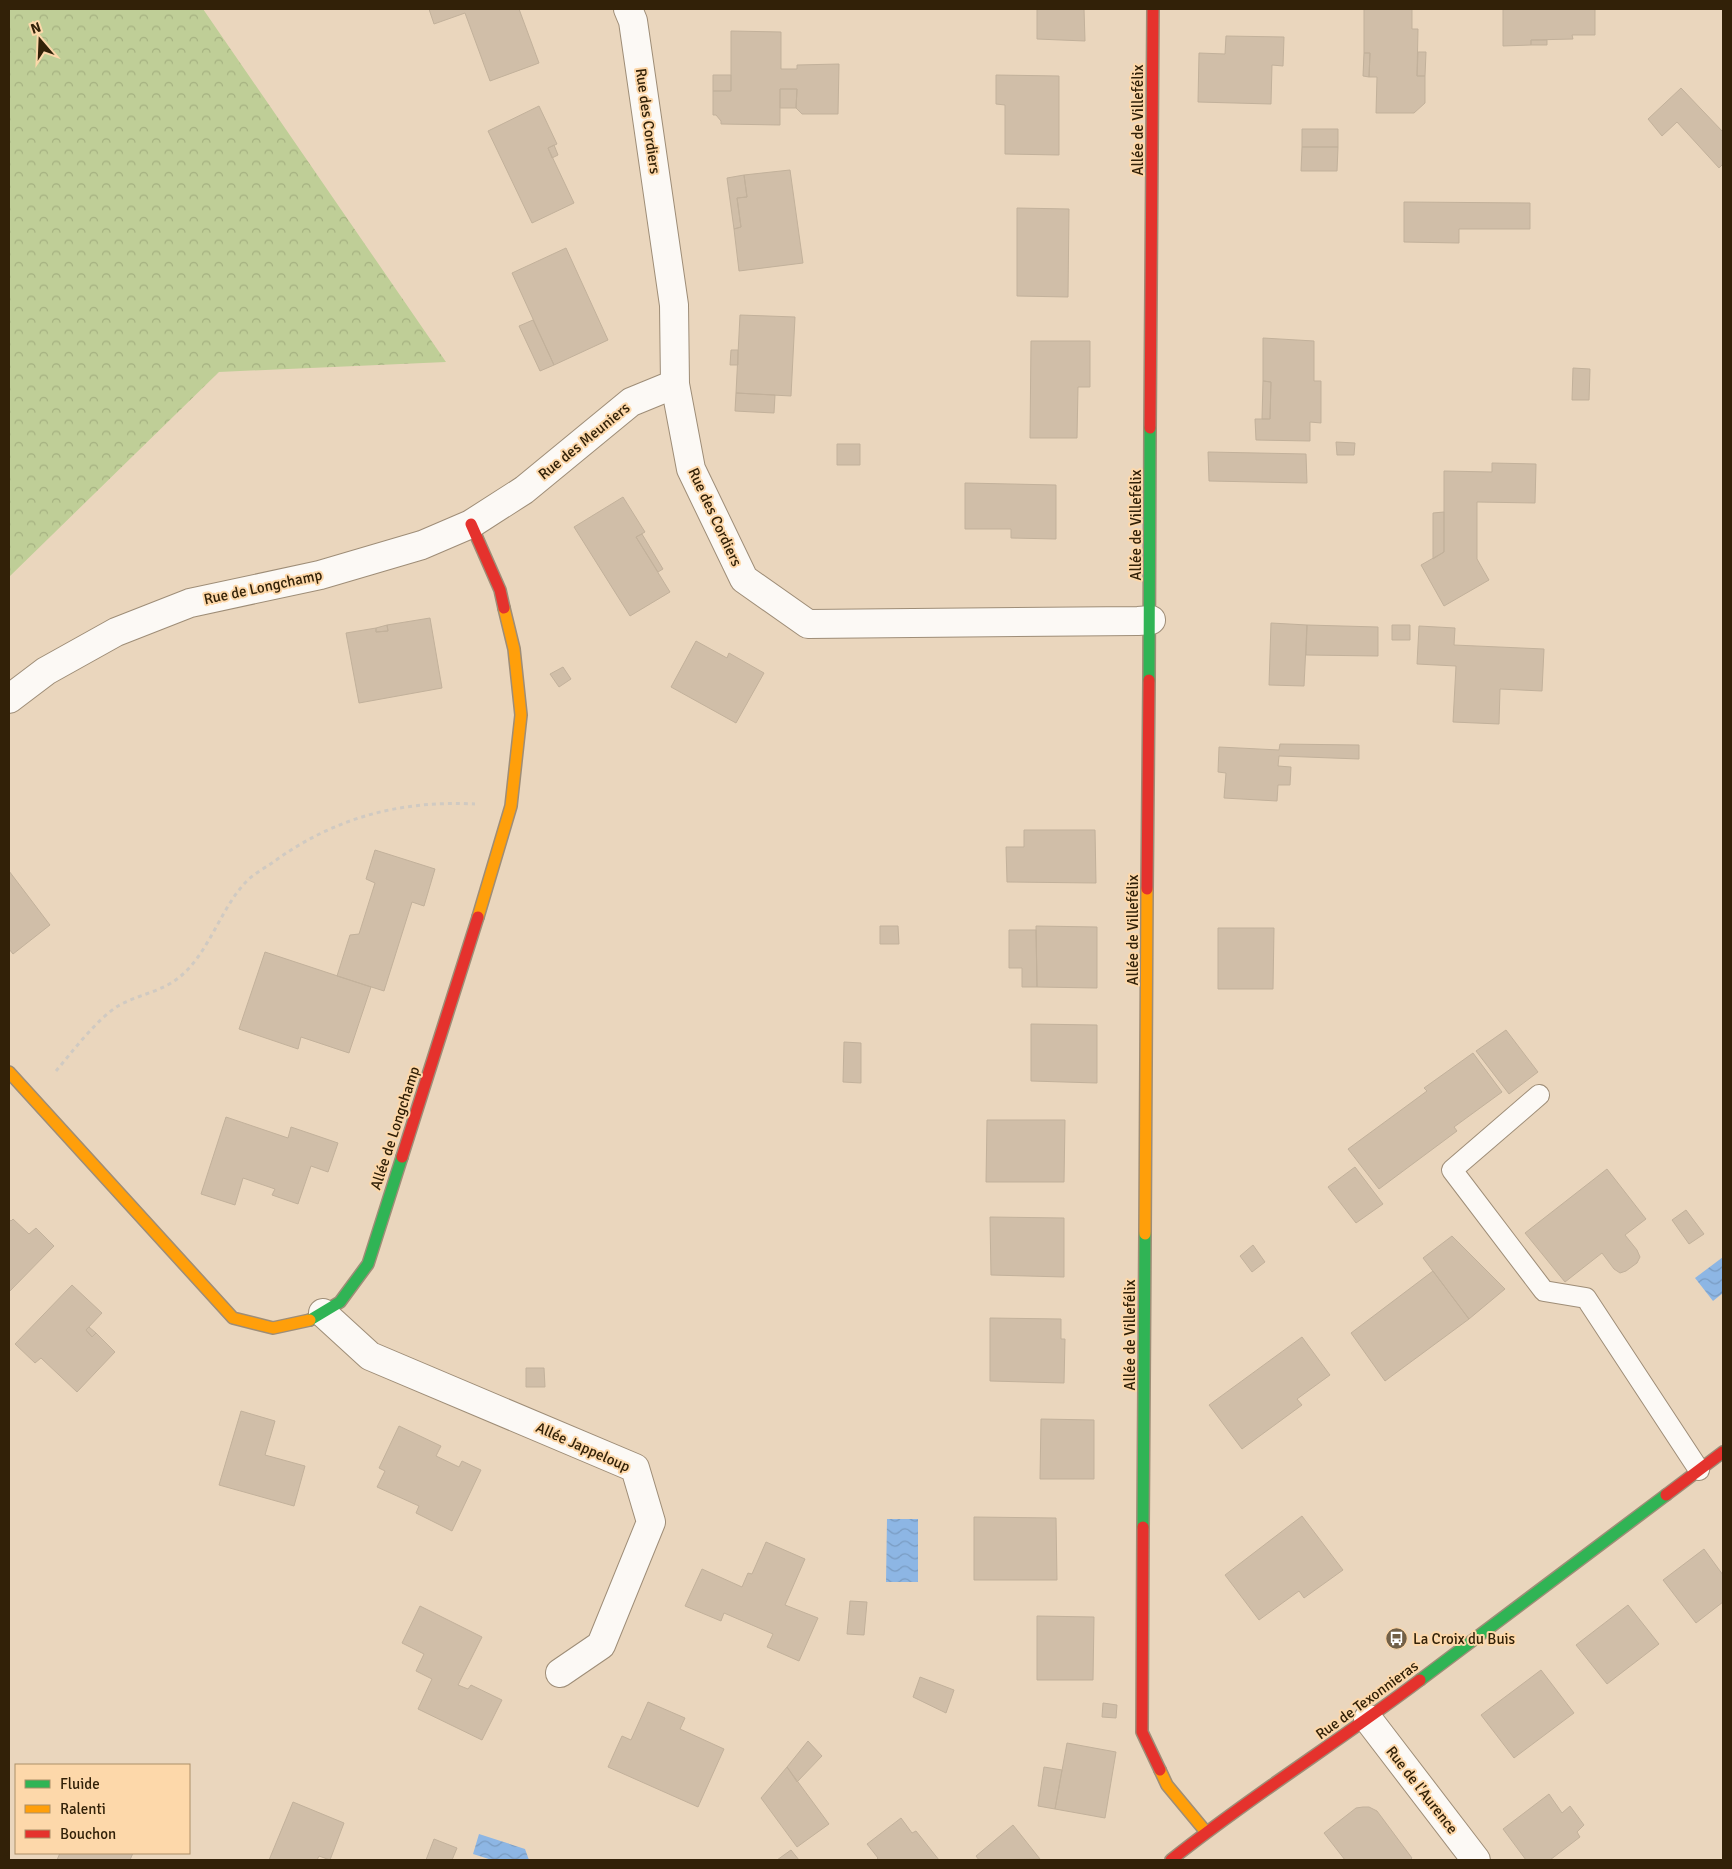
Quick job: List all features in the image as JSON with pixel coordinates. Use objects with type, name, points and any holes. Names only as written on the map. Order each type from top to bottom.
[{"type":"street","name":"Rue des Cordiers","points":[[628,9],[633,21],[674,306],[675,384],[691,470],[744,579],[808,624],[1138,622],[1150,620]]},
{"type":"street","name":"Allée de Villefélix","points":[[1153,9],[1142,1732],[1167,1785],[1206,1832]]},
{"type":"street","name":"Rue des Meuniers","points":[[524,490],[631,402],[675,384]]},
{"type":"street","name":"Rue de Longchamp","points":[[9,699],[46,671],[116,632],[190,603],[320,575],[422,545],[471,524],[524,490]]},
{"type":"street","name":"Allée de Longchamp","points":[[9,1072],[233,1318],[273,1328],[310,1321],[340,1302],[368,1264],[503,836],[510,806],[521,715],[514,649],[500,590],[471,524]]},
{"type":"street","name":"Allée Jappeloup","points":[[323,1313],[370,1356],[635,1468],[651,1522],[601,1645],[560,1673]]},
{"type":"street","name":"Rue de Texonnieras","points":[[1171,1860],[1206,1832],[1368,1720],[1723,1452]]},
{"type":"street","name":"Rue de l'Aurence","points":[[1368,1720],[1476,1860]]},
{"type":"lane","points":[[1539,1095],[1452,1170],[1544,1291],[1586,1298],[1699,1470]]},
{"type":"path","points":[[32,1098],[91,1030],[118,1006],[177,979],[200,955],[223,915],[245,883],[295,846],[341,824],[384,810],[447,802],[510,806]]},
{"type":"green space","points":[[9,9],[203,9],[446,362],[219,372],[9,577]]},
{"type":"water","points":[[1723,1257],[1723,1293],[1713,1301],[1695,1278]]},
{"type":"water","points":[[887,1519],[918,1519],[918,1582],[886,1582]]},
{"type":"water","points":[[479,1834],[525,1849],[529,1860],[492,1860],[473,1854]]},
{"type":"building","points":[[429,9],[519,9],[539,63],[490,81],[465,13],[434,24]]},
{"type":"building","points":[[1037,9],[1084,9],[1085,41],[1037,39]]},
{"type":"building","points":[[1364,9],[1412,9],[1412,29],[1418,29],[1417,76],[1425,76],[1425,103],[1414,113],[1376,113],[1377,77],[1369,77],[1370,53],[1364,53]]},
{"type":"building","points":[[1503,9],[1595,9],[1595,35],[1572,35],[1573,39],[1531,40],[1531,45],[1503,46]]},
{"type":"building","points":[[731,31],[781,32],[781,69],[797,69],[797,65],[839,64],[838,114],[802,114],[796,108],[797,89],[780,89],[780,125],[721,124],[716,115],[713,115],[713,91],[731,91]]},
{"type":"building","points":[[1226,36],[1284,37],[1283,66],[1272,65],[1271,104],[1198,102],[1199,53],[1225,54]]},
{"type":"building","points":[[1531,40],[1547,40],[1547,45],[1531,45]]},
{"type":"building","points":[[1418,52],[1426,52],[1425,76],[1417,76]]},
{"type":"building","points":[[1364,53],[1370,53],[1369,77],[1363,76]]},
{"type":"building","points":[[713,75],[731,75],[731,91],[713,91]]},
{"type":"building","points":[[996,75],[1059,76],[1059,155],[1005,154],[1005,105],[996,104]]},
{"type":"building","points":[[1681,88],[1723,132],[1723,164],[1719,168],[1677,122],[1662,136],[1648,119]]},
{"type":"building","points":[[780,89],[797,89],[796,108],[780,108]]},
{"type":"building","points":[[539,106],[557,144],[548,148],[574,203],[532,223],[488,131]]},
{"type":"building","points":[[1302,129],[1338,129],[1338,147],[1302,147]]},
{"type":"building","points":[[554,145],[558,155],[552,158],[548,148]]},
{"type":"building","points":[[1302,147],[1338,147],[1337,171],[1301,171]]},
{"type":"building","points":[[790,170],[803,263],[739,271],[734,229],[741,227],[737,198],[747,197],[744,175]]},
{"type":"building","points":[[744,175],[747,197],[737,198],[741,227],[734,229],[727,178]]},
{"type":"building","points":[[1404,202],[1530,203],[1530,229],[1459,229],[1459,243],[1404,242]]},
{"type":"building","points":[[1017,208],[1069,209],[1068,297],[1017,296]]},
{"type":"building","points":[[566,248],[608,340],[554,365],[512,273]]},
{"type":"building","points":[[740,315],[795,317],[791,396],[736,393]]},
{"type":"building","points":[[533,320],[554,365],[540,371],[519,326]]},
{"type":"building","points":[[1263,338],[1314,341],[1314,381],[1321,381],[1321,423],[1310,422],[1310,441],[1256,440],[1255,419],[1270,419],[1271,382],[1263,381]]},
{"type":"building","points":[[1031,341],[1090,341],[1090,387],[1078,387],[1077,438],[1030,438]]},
{"type":"building","points":[[731,350],[738,350],[738,365],[730,365]]},
{"type":"building","points":[[1573,368],[1590,369],[1589,400],[1572,400]]},
{"type":"building","points":[[1263,381],[1271,382],[1270,419],[1262,419]]},
{"type":"building","points":[[736,393],[775,395],[774,413],[735,411]]},
{"type":"building","points":[[1336,442],[1355,443],[1354,455],[1337,455]]},
{"type":"building","points":[[837,444],[860,444],[860,465],[837,465]]},
{"type":"building","points":[[1208,452],[1306,454],[1307,483],[1209,481]]},
{"type":"building","points":[[1492,463],[1536,464],[1535,503],[1477,502],[1477,559],[1489,580],[1444,606],[1421,565],[1444,552],[1444,471],[1492,472]]},
{"type":"building","points":[[965,483],[1056,485],[1056,539],[1011,538],[1011,529],[965,529]]},
{"type":"building","points":[[623,497],[645,532],[636,537],[670,592],[630,616],[574,527]]},
{"type":"building","points":[[1444,512],[1444,552],[1433,559],[1433,513]]},
{"type":"building","points":[[642,534],[663,569],[658,572],[636,537]]},
{"type":"building","points":[[430,618],[442,688],[359,703],[346,633],[376,628],[376,632],[388,631],[387,625]]},
{"type":"building","points":[[1271,623],[1307,625],[1304,686],[1269,685]]},
{"type":"building","points":[[387,625],[388,631],[376,632],[376,628]]},
{"type":"building","points":[[1307,625],[1378,627],[1378,656],[1306,655]]},
{"type":"building","points":[[1392,625],[1410,625],[1410,640],[1392,640]]},
{"type":"building","points":[[1419,626],[1455,628],[1454,645],[1544,649],[1542,691],[1500,689],[1499,724],[1453,722],[1456,666],[1417,664]]},
{"type":"building","points":[[696,641],[727,658],[729,653],[764,673],[736,723],[671,687]]},
{"type":"building","points":[[563,667],[571,679],[559,687],[550,674]]},
{"type":"building","points":[[1280,744],[1359,745],[1359,759],[1279,756],[1278,766],[1291,767],[1290,785],[1278,785],[1277,801],[1224,798],[1226,773],[1218,772],[1219,747],[1279,750]]},
{"type":"building","points":[[1024,830],[1095,830],[1096,883],[1007,882],[1006,847],[1024,847]]},
{"type":"building","points":[[375,850],[435,869],[424,906],[412,902],[384,991],[337,976],[350,935],[359,934],[375,883],[366,879]]},
{"type":"building","points":[[9,871],[50,925],[13,954],[9,949]]},
{"type":"building","points":[[880,926],[898,926],[899,944],[880,944]]},
{"type":"building","points":[[1036,926],[1097,927],[1097,988],[1037,987]]},
{"type":"building","points":[[1218,928],[1274,928],[1273,989],[1218,989]]},
{"type":"building","points":[[1009,930],[1036,930],[1037,987],[1022,987],[1022,968],[1009,968]]},
{"type":"building","points":[[265,952],[371,987],[349,1053],[301,1037],[298,1049],[239,1029]]},
{"type":"building","points":[[1031,1024],[1097,1025],[1097,1083],[1031,1081]]},
{"type":"building","points":[[1506,1030],[1538,1072],[1509,1094],[1476,1051]]},
{"type":"building","points":[[844,1042],[861,1043],[861,1083],[843,1082]]},
{"type":"building","points":[[1473,1053],[1502,1092],[1454,1127],[1457,1131],[1379,1189],[1348,1149],[1427,1091],[1424,1088]]},
{"type":"building","points":[[226,1117],[288,1138],[291,1127],[338,1143],[328,1172],[311,1166],[298,1204],[272,1195],[275,1189],[243,1178],[235,1205],[201,1194]]},
{"type":"building","points":[[987,1120],[1065,1120],[1064,1182],[986,1182]]},
{"type":"building","points":[[1355,1167],[1383,1204],[1356,1223],[1328,1187]]},
{"type":"building","points":[[1607,1169],[1646,1219],[1625,1235],[1640,1257],[1637,1263],[1620,1273],[1614,1269],[1602,1253],[1565,1282],[1525,1233]]},
{"type":"building","points":[[1686,1210],[1704,1234],[1689,1244],[1672,1220]]},
{"type":"building","points":[[990,1217],[1064,1218],[1064,1277],[991,1275]]},
{"type":"building","points":[[9,1219],[11,1221],[13,1219],[29,1234],[36,1228],[54,1246],[9,1292]]},
{"type":"building","points":[[1452,1236],[1505,1289],[1469,1319],[1423,1258]]},
{"type":"building","points":[[1253,1245],[1265,1262],[1252,1272],[1240,1256]]},
{"type":"building","points":[[1433,1271],[1469,1319],[1385,1381],[1351,1333]]},
{"type":"building","points":[[72,1285],[102,1313],[86,1330],[92,1337],[96,1333],[115,1352],[77,1392],[41,1358],[35,1363],[15,1344]]},
{"type":"building","points":[[990,1318],[1061,1319],[1061,1339],[1065,1339],[1064,1383],[990,1381]]},
{"type":"building","points":[[89,1327],[96,1333],[92,1337],[86,1330]]},
{"type":"building","points":[[1302,1337],[1330,1375],[1297,1399],[1302,1405],[1242,1449],[1209,1405]]},
{"type":"building","points":[[526,1368],[544,1368],[545,1387],[526,1387]]},
{"type":"building","points":[[241,1411],[275,1421],[265,1455],[305,1466],[294,1506],[219,1485]]},
{"type":"building","points":[[1041,1419],[1094,1420],[1094,1479],[1040,1479]]},
{"type":"building","points":[[399,1426],[441,1446],[436,1456],[459,1467],[462,1461],[481,1470],[452,1531],[416,1513],[419,1506],[377,1487],[385,1471],[379,1468]]},
{"type":"building","points":[[1302,1516],[1343,1570],[1304,1598],[1299,1591],[1259,1620],[1225,1575]]},
{"type":"building","points":[[974,1517],[1056,1518],[1057,1580],[974,1580]]},
{"type":"building","points":[[766,1542],[805,1559],[785,1605],[818,1618],[799,1661],[767,1647],[773,1634],[724,1613],[721,1621],[685,1606],[702,1569],[742,1587],[748,1573],[752,1574]]},
{"type":"building","points":[[1704,1549],[1723,1575],[1723,1602],[1696,1623],[1663,1580]]},
{"type":"building","points":[[850,1601],[867,1602],[864,1635],[847,1634]]},
{"type":"building","points":[[1628,1605],[1659,1644],[1607,1684],[1576,1645]]},
{"type":"building","points":[[420,1606],[482,1637],[458,1685],[468,1689],[471,1685],[502,1700],[482,1740],[418,1709],[432,1679],[416,1671],[424,1654],[402,1643]]},
{"type":"building","points":[[1037,1616],[1094,1617],[1093,1680],[1037,1680]]},
{"type":"building","points":[[1541,1670],[1574,1713],[1514,1758],[1481,1715]]},
{"type":"building","points":[[920,1677],[954,1690],[946,1713],[913,1697]]},
{"type":"building","points":[[648,1702],[685,1718],[680,1729],[724,1749],[698,1807],[608,1767],[622,1736],[631,1740]]},
{"type":"building","points":[[1103,1703],[1117,1705],[1116,1718],[1102,1717]]},
{"type":"building","points":[[808,1741],[822,1756],[797,1782],[787,1767]]},
{"type":"building","points":[[1067,1743],[1116,1752],[1105,1818],[1055,1809]]},
{"type":"building","points":[[787,1767],[829,1824],[797,1847],[761,1798]]},
{"type":"building","points":[[1044,1767],[1062,1770],[1055,1809],[1038,1806]]},
{"type":"building","points":[[1549,1794],[1562,1813],[1570,1806],[1584,1825],[1577,1832],[1580,1837],[1550,1860],[1526,1860],[1503,1829]]},
{"type":"building","points":[[293,1802],[344,1823],[330,1860],[319,1856],[317,1860],[269,1860]]},
{"type":"building","points":[[1369,1807],[1377,1811],[1412,1858],[1410,1860],[1345,1860],[1324,1833],[1356,1808]]},
{"type":"building","points":[[901,1818],[912,1833],[916,1831],[939,1860],[876,1860],[878,1858],[867,1844]]},
{"type":"building","points":[[1013,1825],[1040,1859],[979,1860],[976,1856]]},
{"type":"building","points":[[434,1839],[457,1848],[452,1860],[426,1860]]},
{"type":"building","points":[[791,1850],[799,1860],[777,1860]]},
{"type":"building","points":[[60,1854],[133,1854],[130,1860],[57,1860]]},
{"type":"traffic: fast","points":[[1149,680],[1150,428]]},
{"type":"traffic: fast","points":[[310,1320],[340,1302],[368,1264],[402,1157]]},
{"type":"traffic: fast","points":[[1143,1527],[1145,1234]]},
{"type":"traffic: fast","points":[[1420,1680],[1666,1495]]},
{"type":"traffic: slow","points":[[478,917],[511,806],[521,715],[514,649],[504,608]]},
{"type":"traffic: slow","points":[[1145,1234],[1147,889]]},
{"type":"traffic: slow","points":[[9,1072],[233,1318],[273,1328],[310,1320]]},
{"type":"traffic: slow","points":[[1160,1770],[1167,1785],[1206,1832]]},
{"type":"traffic: jam","points":[[1150,428],[1153,9]]},
{"type":"traffic: jam","points":[[471,524],[500,590],[504,608]]},
{"type":"traffic: jam","points":[[1147,889],[1149,680]]},
{"type":"traffic: jam","points":[[402,1157],[478,917]]},
{"type":"traffic: jam","points":[[1666,1495],[1723,1452]]},
{"type":"traffic: jam","points":[[1143,1527],[1142,1732],[1160,1770]]},
{"type":"traffic: jam","points":[[1171,1860],[1201,1836],[1420,1680]]},
{"type":"place","name":"La Croix du Buis","points":[[1397,1639]]}]
